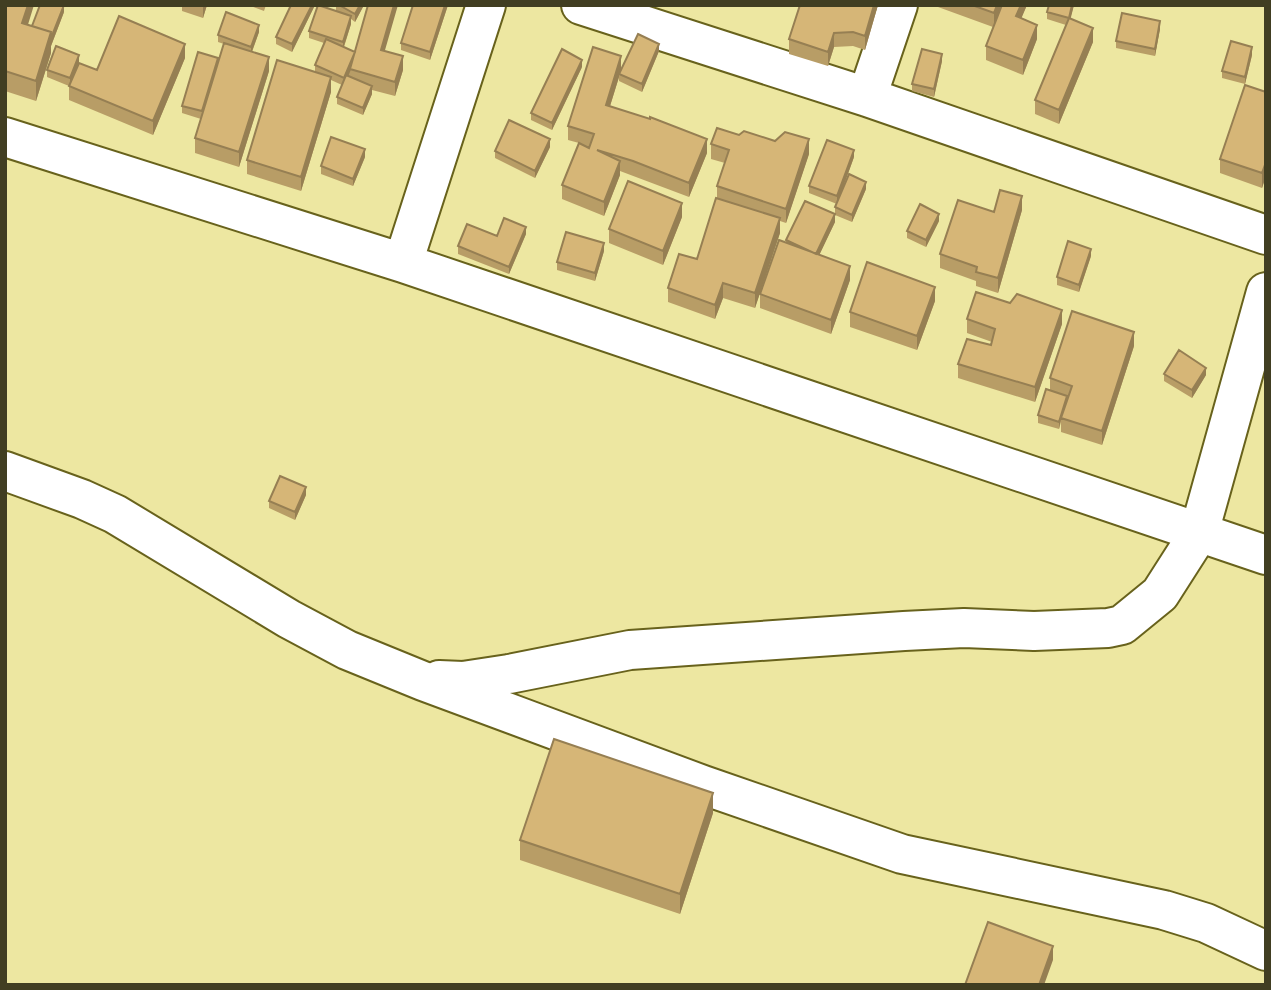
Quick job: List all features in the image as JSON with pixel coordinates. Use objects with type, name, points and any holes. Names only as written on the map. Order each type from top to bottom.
[{"type":"street","points":[[403,263],[486,5]]},
{"type":"street","points":[[581,5],[665,17],[867,97],[1266,234]]},
{"type":"street","points":[[867,97],[898,5]]},
{"type":"street","points":[[5,137],[403,263],[1266,555]]},
{"type":"street","points":[[423,681],[463,681],[630,650],[964,628],[1034,631],[1122,625],[1160,594],[1199,533],[1266,292]]},
{"type":"street","points":[[5,471],[115,514],[289,619],[347,650],[423,681],[703,785],[902,854],[1164,910],[1206,923],[1266,950]]},
{"type":"building","points":[[5,5],[28,5],[22,23],[51,32],[36,81],[5,71]]},
{"type":"building","points":[[40,5],[64,5],[51,38],[51,32],[32,26]]},
{"type":"building","points":[[291,5],[312,5],[292,44],[276,37]]},
{"type":"building","points":[[318,5],[351,16],[343,42],[309,31]]},
{"type":"building","points":[[339,5],[360,5],[355,14]]},
{"type":"building","points":[[368,5],[394,5],[381,50],[403,56],[395,82],[350,69]]},
{"type":"building","points":[[413,5],[445,5],[430,52],[401,43]]},
{"type":"building","points":[[800,5],[874,5],[865,36],[853,32],[834,33],[828,52],[789,39]]},
{"type":"building","points":[[972,5],[997,5],[994,13]]},
{"type":"building","points":[[1002,5],[1021,5],[1016,16],[1037,25],[1023,60],[986,46]]},
{"type":"building","points":[[1049,5],[1072,5],[1069,18],[1047,12]]},
{"type":"building","points":[[226,12],[259,25],[251,47],[218,35]]},
{"type":"building","points":[[1122,13],[1160,21],[1155,49],[1116,41]]},
{"type":"building","points":[[119,16],[185,44],[153,121],[69,86],[79,63],[97,70]]},
{"type":"building","points":[[1069,18],[1093,28],[1059,110],[1035,100]]},
{"type":"building","points":[[638,34],[659,44],[642,84],[619,74]]},
{"type":"building","points":[[326,39],[355,52],[344,78],[315,65]]},
{"type":"building","points":[[1231,41],[1252,47],[1245,77],[1222,71]]},
{"type":"building","points":[[224,43],[269,57],[239,152],[195,138]]},
{"type":"building","points":[[56,46],[79,55],[70,78],[47,70]]},
{"type":"building","points":[[593,47],[621,56],[606,105],[650,117],[707,139],[689,183],[597,150],[620,161],[604,202],[562,185],[579,143],[589,148],[594,134],[568,126]]},
{"type":"building","points":[[562,49],[582,60],[552,123],[531,113]]},
{"type":"building","points":[[922,49],[942,54],[934,89],[912,84]]},
{"type":"building","points":[[198,52],[218,58],[202,111],[182,106]]},
{"type":"building","points":[[277,60],[331,77],[301,177],[247,160]]},
{"type":"building","points":[[346,75],[372,86],[363,108],[337,97]]},
{"type":"building","points":[[1245,85],[1266,92],[1266,162],[1262,173],[1220,159]]},
{"type":"building","points":[[509,120],[550,139],[535,171],[495,151]]},
{"type":"building","points":[[717,128],[739,135],[744,131],[775,141],[785,132],[809,139],[786,209],[717,186],[729,150],[711,144]]},
{"type":"building","points":[[331,137],[365,149],[353,179],[321,166]]},
{"type":"building","points":[[827,140],[854,150],[837,196],[809,186]]},
{"type":"building","points":[[849,174],[866,182],[852,215],[835,207]]},
{"type":"building","points":[[628,181],[682,203],[663,251],[609,229]]},
{"type":"building","points":[[1000,190],[1022,196],[998,278],[976,272],[977,267],[940,254],[958,200],[994,212]]},
{"type":"building","points":[[716,198],[780,218],[755,293],[723,283],[715,305],[668,288],[679,254],[697,259]]},
{"type":"building","points":[[805,201],[835,214],[816,254],[786,240]]},
{"type":"building","points":[[920,204],[939,214],[926,240],[907,231]]},
{"type":"building","points":[[504,218],[526,227],[509,267],[458,246],[467,224],[497,236]]},
{"type":"building","points":[[566,232],[604,243],[595,273],[557,262]]},
{"type":"building","points":[[779,240],[850,266],[831,320],[760,294]]},
{"type":"building","points":[[1068,241],[1091,249],[1079,285],[1057,277]]},
{"type":"building","points":[[867,262],[935,287],[917,336],[850,312]]},
{"type":"building","points":[[976,292],[1010,303],[1017,294],[1062,310],[1035,387],[958,364],[967,339],[991,345],[995,329],[967,319]]},
{"type":"building","points":[[1072,311],[1134,332],[1102,431],[1061,418],[1072,386],[1050,378]]},
{"type":"building","points":[[1179,350],[1206,368],[1192,390],[1164,374]]},
{"type":"building","points":[[1046,389],[1067,396],[1059,422],[1038,415]]},
{"type":"building","points":[[280,476],[306,487],[295,512],[269,501]]},
{"type":"building","points":[[554,739],[713,793],[680,894],[520,840]]},
{"type":"building","points":[[988,922],[1053,946],[1039,985],[965,985]]}]
